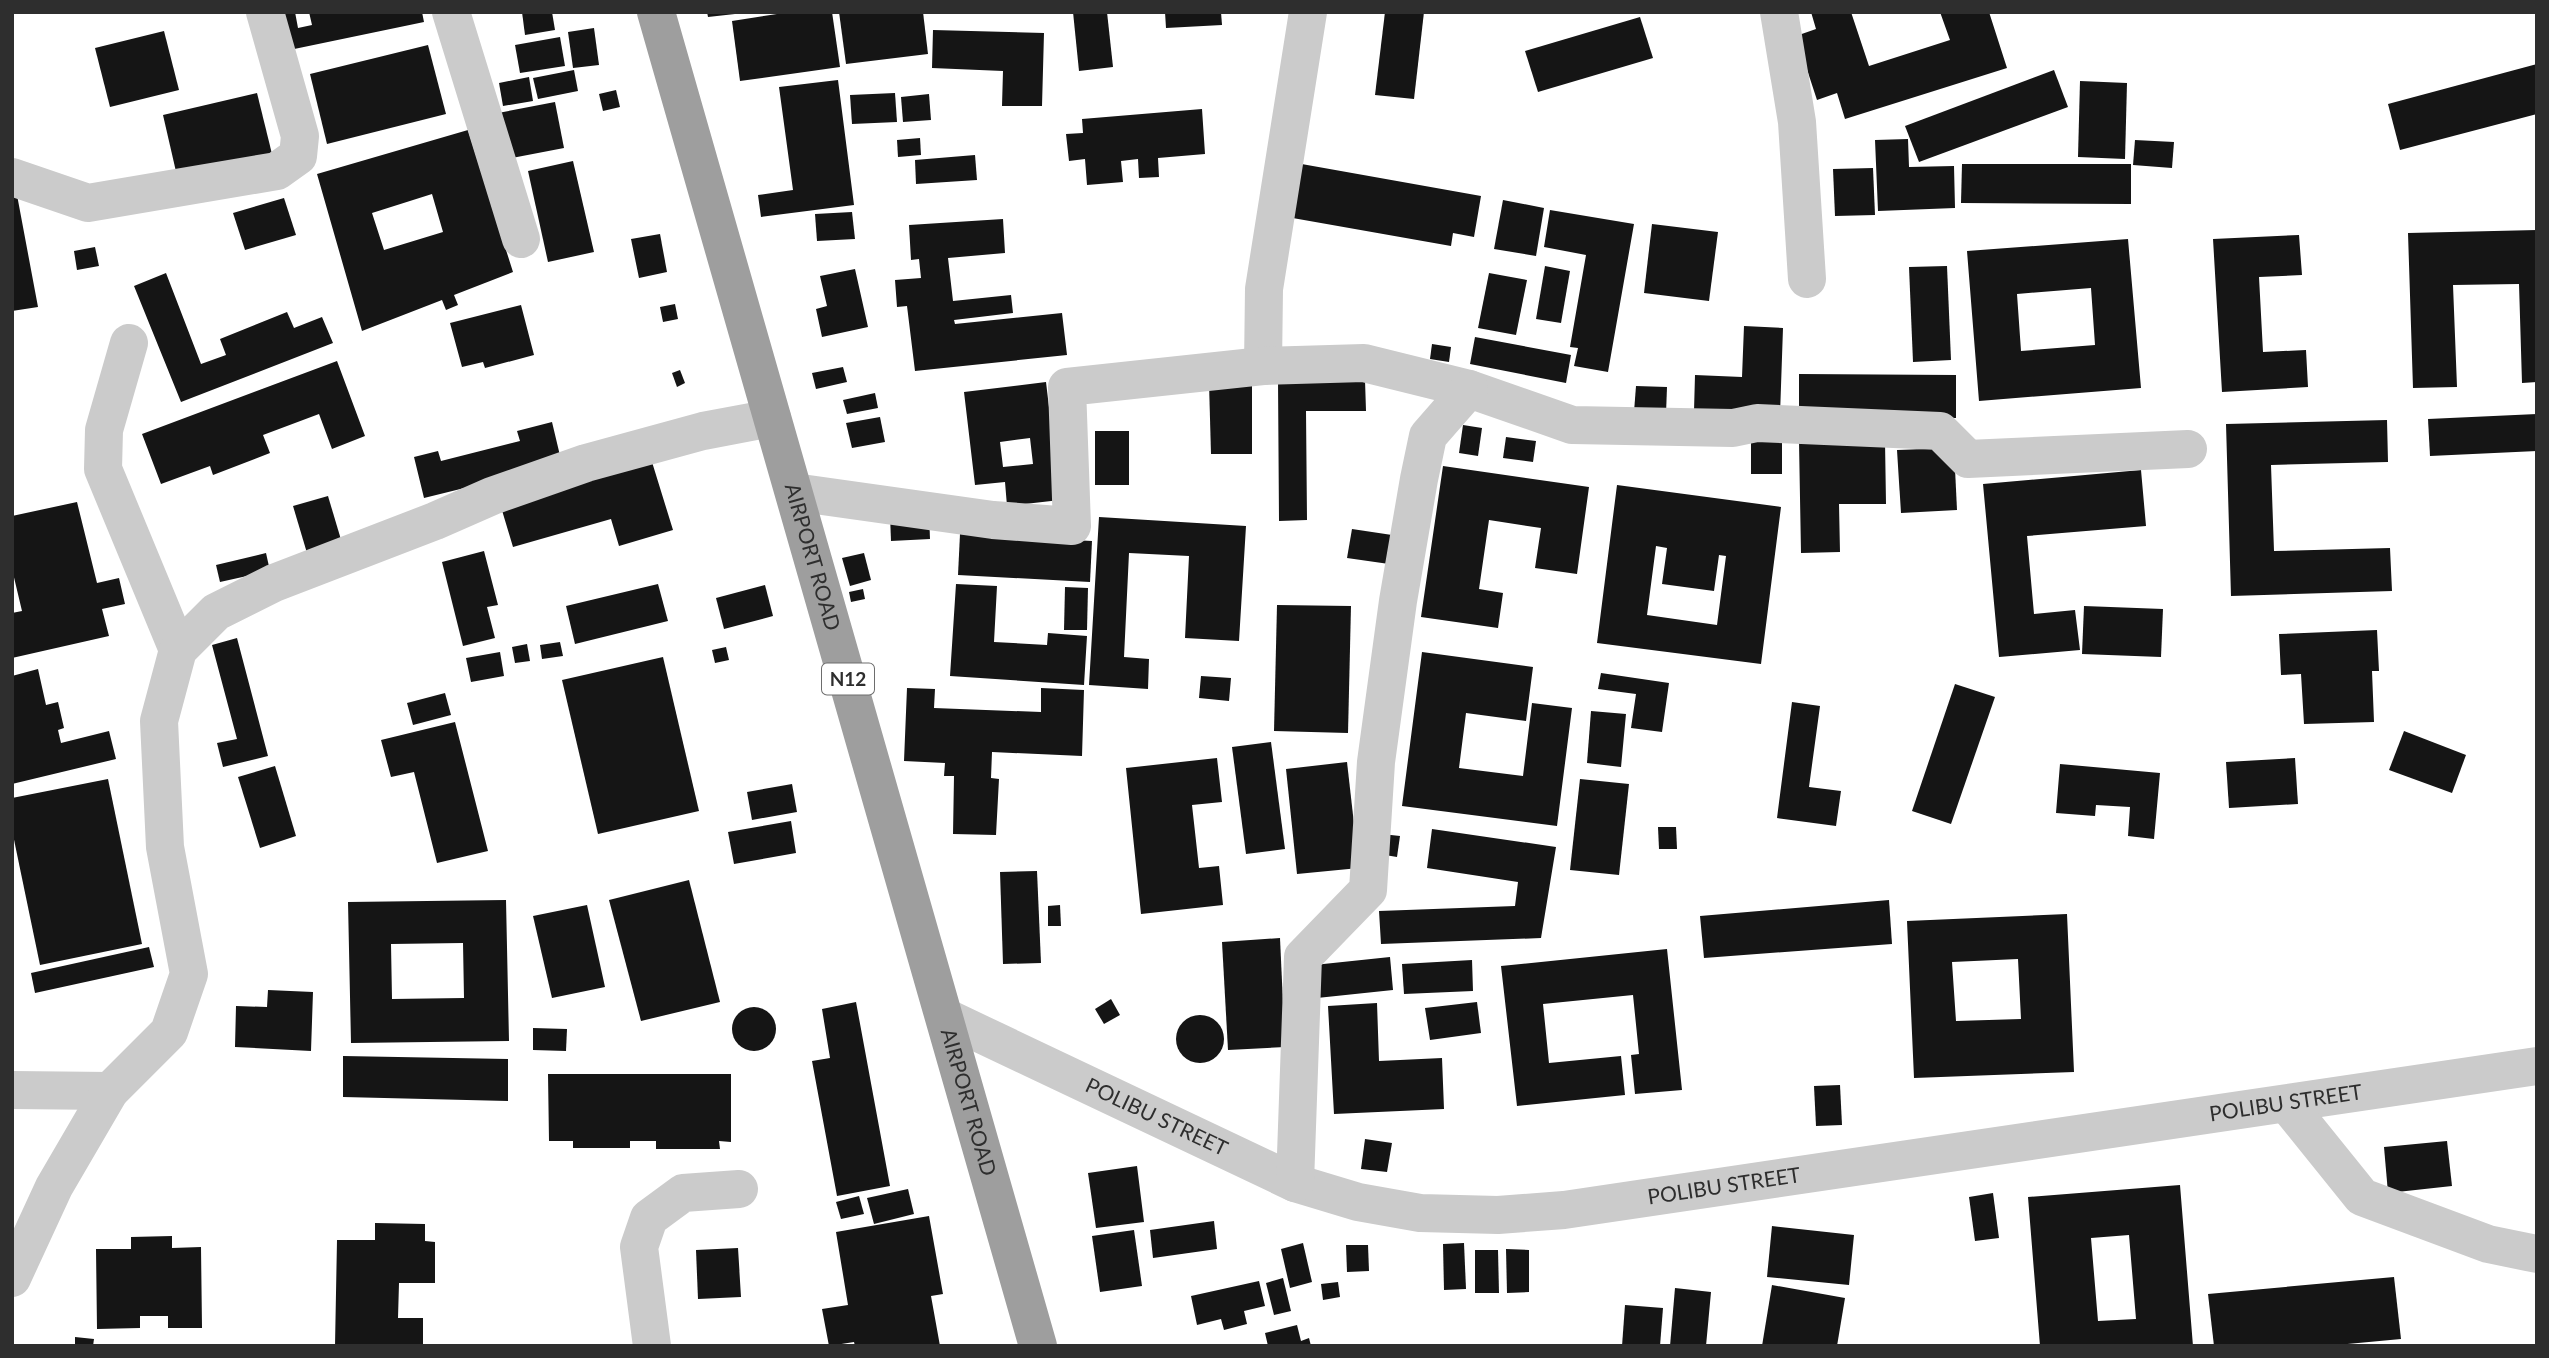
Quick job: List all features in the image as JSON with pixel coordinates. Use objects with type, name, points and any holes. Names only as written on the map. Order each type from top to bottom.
[{"type":"highway","name":"AIRPORT ROAD","points":[[656,12],[1038,1346]]},
{"type":"street","points":[[12,177],[88,204],[277,171],[298,156],[300,136],[265,12]]},
{"type":"street","points":[[451,12],[521,239]]},
{"type":"street","points":[[1263,366],[1264,289],[1308,12]]},
{"type":"street","points":[[1779,12],[1797,122],[1807,279]]},
{"type":"street","points":[[129,343],[103,430],[103,470],[178,650]]},
{"type":"street","points":[[794,492],[993,520],[1072,526],[1067,387],[1263,366],[1364,363],[1469,389],[1572,425],[1733,428],[1756,423],[1940,431],[1968,459],[2188,449]]},
{"type":"street","points":[[1295,1183],[1303,957],[1368,890],[1376,762],[1398,601],[1419,479],[1428,436],[1469,389]]},
{"type":"street","points":[[12,1278],[54,1186],[110,1091],[169,1032],[189,974],[165,847],[159,721],[178,650],[216,612],[274,583],[492,496],[586,463],[703,431],[772,418]]},
{"type":"street","name":"POLIBU STREET","points":[[945,1017],[1295,1183],[1358,1202],[1420,1213],[1498,1215],[1564,1210],[2537,1066]]},
{"type":"street","points":[[12,1090],[110,1091]]},
{"type":"street","points":[[2287,1104],[2362,1197],[2488,1244],[2537,1254]]},
{"type":"street","points":[[652,1346],[639,1247],[649,1218],[683,1193],[739,1189]]},
{"type":"building","points":[[266,12],[295,12],[298,28],[312,25],[309,12],[422,12],[424,22],[275,53]]},
{"type":"building","points":[[522,12],[552,12],[555,30],[525,35]]},
{"type":"building","points":[[707,12],[735,12],[735,14],[708,17]]},
{"type":"building","points":[[790,12],[832,12],[840,67],[740,81],[732,21]]},
{"type":"building","points":[[839,12],[923,12],[928,54],[846,64]]},
{"type":"building","points":[[1073,12],[1107,12],[1113,67],[1079,71]]},
{"type":"building","points":[[1165,12],[1221,12],[1222,25],[1166,28]]},
{"type":"building","points":[[1385,12],[1424,12],[1414,99],[1375,95]]},
{"type":"building","points":[[1811,12],[1851,12],[1869,66],[1950,40],[1940,12],[1989,12],[2007,68],[1845,119],[1837,93],[1817,100],[1796,36],[1816,29]]},
{"type":"building","points":[[1640,17],[1653,58],[1538,92],[1525,51]]},
{"type":"building","points":[[594,28],[599,65],[573,68],[568,32]]},
{"type":"building","points":[[933,30],[1044,33],[1042,106],[1002,106],[1003,71],[932,68]]},
{"type":"building","points":[[164,31],[179,90],[110,107],[95,48]]},
{"type":"building","points":[[560,37],[565,66],[520,73],[515,45]]},
{"type":"building","points":[[428,45],[446,114],[327,144],[310,74]]},
{"type":"building","points":[[2537,64],[2537,114],[2400,150],[2388,104]]},
{"type":"building","points":[[574,70],[578,91],[538,99],[533,78]]},
{"type":"building","points":[[2054,70],[2068,107],[1919,162],[1905,126]]},
{"type":"building","points":[[529,77],[533,101],[503,106],[499,83]]},
{"type":"building","points":[[838,80],[854,205],[761,217],[758,195],[793,190],[779,87]]},
{"type":"building","points":[[2080,81],[2127,83],[2125,159],[2078,157]]},
{"type":"building","points":[[616,90],[620,107],[603,111],[599,94]]},
{"type":"building","points":[[257,93],[272,154],[177,176],[163,115]]},
{"type":"building","points":[[895,93],[897,122],[852,124],[850,95]]},
{"type":"building","points":[[929,94],[931,120],[903,122],[901,97]]},
{"type":"building","points":[[555,102],[564,148],[502,160],[493,114]]},
{"type":"building","points":[[1202,109],[1205,154],[1158,158],[1159,177],[1139,178],[1138,159],[1121,161],[1123,182],[1087,185],[1085,159],[1069,161],[1066,134],[1083,133],[1082,119]]},
{"type":"building","points":[[468,130],[513,272],[454,295],[458,305],[446,310],[442,300],[362,331],[317,174]],"holes":[[[432,194],[443,232],[384,250],[372,213]]]},
{"type":"building","points":[[920,138],[921,155],[898,157],[897,140]]},
{"type":"building","points":[[1908,139],[1909,167],[1954,166],[1955,208],[1878,211],[1875,140]]},
{"type":"building","points":[[2135,140],[2174,142],[2172,168],[2133,165]]},
{"type":"building","points":[[975,155],[977,180],[916,184],[915,160]]},
{"type":"building","points":[[573,161],[594,252],[548,262],[528,171]]},
{"type":"building","points":[[1296,163],[1481,196],[1474,237],[1453,233],[1451,246],[1287,217]]},
{"type":"building","points":[[1962,164],[2131,164],[2131,204],[1961,203]]},
{"type":"building","points":[[1873,168],[1875,215],[1835,216],[1833,169]]},
{"type":"building","points":[[17,195],[38,307],[12,311],[12,196]]},
{"type":"building","points":[[284,198],[296,235],[245,250],[233,213]]},
{"type":"building","points":[[1503,200],[1544,208],[1536,256],[1494,249]]},
{"type":"building","points":[[1550,210],[1634,224],[1608,372],[1574,366],[1578,348],[1570,347],[1586,255],[1544,247]]},
{"type":"building","points":[[852,212],[855,239],[817,241],[815,214]]},
{"type":"building","points":[[1003,219],[1005,253],[948,258],[953,301],[1011,295],[1013,313],[954,320],[955,324],[1062,313],[1067,355],[915,371],[907,306],[897,307],[895,280],[921,278],[919,259],[911,260],[909,225]]},
{"type":"building","points":[[1652,224],[1718,232],[1709,301],[1644,293]]},
{"type":"building","points":[[2537,230],[2537,382],[2522,383],[2519,284],[2453,285],[2457,387],[2413,388],[2408,233]]},
{"type":"building","points":[[660,234],[667,272],[639,278],[631,239]]},
{"type":"building","points":[[2299,235],[2302,275],[2259,277],[2263,352],[2306,350],[2308,387],[2222,392],[2213,239]]},
{"type":"building","points":[[2128,239],[2141,388],[1979,401],[1967,251]],"holes":[[[2091,288],[2095,345],[2021,351],[2017,294]]]},
{"type":"building","points":[[95,247],[99,266],[77,270],[74,251]]},
{"type":"building","points":[[1545,266],[1570,271],[1561,323],[1536,319]]},
{"type":"building","points":[[1947,266],[1951,360],[1913,362],[1909,267]]},
{"type":"building","points":[[855,269],[868,327],[822,337],[816,309],[827,306],[820,276]]},
{"type":"building","points":[[166,273],[201,364],[226,355],[220,339],[287,312],[294,328],[322,317],[333,343],[181,402],[134,286]]},
{"type":"building","points":[[1489,273],[1527,280],[1516,335],[1478,328]]},
{"type":"building","points":[[675,304],[678,319],[663,322],[660,307]]},
{"type":"building","points":[[521,305],[534,355],[485,368],[483,362],[462,367],[450,323]]},
{"type":"building","points":[[1744,326],[1783,328],[1780,415],[1694,411],[1695,375],[1742,377]]},
{"type":"building","points":[[1475,337],[1571,355],[1566,383],[1470,364]]},
{"type":"building","points":[[1432,344],[1451,347],[1449,362],[1430,359]]},
{"type":"building","points":[[337,361],[365,436],[332,449],[319,414],[263,435],[270,453],[213,475],[210,466],[161,484],[142,434]]},
{"type":"building","points":[[843,367],[847,382],[816,389],[812,373]]},
{"type":"building","points":[[680,370],[685,383],[677,387],[672,373]]},
{"type":"building","points":[[1799,374],[1956,375],[1956,418],[1799,417]]},
{"type":"building","points":[[1278,380],[1365,380],[1366,411],[1306,411],[1307,520],[1279,521]]},
{"type":"building","points":[[1046,382],[1060,500],[1007,506],[1005,482],[975,485],[964,392]],"holes":[[[1030,438],[1033,464],[1003,467],[1000,442]]]},
{"type":"building","points":[[1209,383],[1252,383],[1252,454],[1211,454]]},
{"type":"building","points":[[1636,386],[1667,387],[1666,414],[1634,412]]},
{"type":"building","points":[[875,393],[878,408],[847,414],[843,400]]},
{"type":"building","points":[[2537,414],[2537,451],[2430,456],[2428,419]]},
{"type":"building","points":[[880,417],[885,442],[852,448],[846,423]]},
{"type":"building","points":[[2387,420],[2388,462],[2271,465],[2274,551],[2390,548],[2392,591],[2231,596],[2226,424]]},
{"type":"building","points":[[552,422],[562,464],[424,498],[414,457],[438,451],[441,461],[520,441],[517,431]]},
{"type":"building","points":[[1463,425],[1482,428],[1478,456],[1459,453]]},
{"type":"building","points":[[1095,431],[1129,431],[1129,485],[1095,485]]},
{"type":"building","points":[[1751,434],[1782,434],[1782,474],[1751,474]]},
{"type":"building","points":[[1506,437],[1536,441],[1533,462],[1503,458]]},
{"type":"building","points":[[1885,441],[1886,504],[1839,504],[1840,552],[1801,553],[1799,442]]},
{"type":"building","points":[[1954,448],[1957,510],[1901,513],[1897,450]]},
{"type":"building","points":[[652,462],[673,530],[619,546],[611,519],[513,547],[501,507]]},
{"type":"building","points":[[1443,466],[1589,487],[1577,574],[1535,568],[1541,528],[1489,520],[1479,589],[1503,593],[1498,628],[1421,617]]},
{"type":"building","points":[[2141,470],[2146,526],[2027,536],[2034,614],[2075,610],[2080,650],[1999,657],[1983,484]]},
{"type":"building","points":[[1617,485],[1781,507],[1761,664],[1597,643]],"holes":[[[1656,546],[1667,548],[1662,584],[1714,591],[1719,555],[1726,556],[1717,625],[1647,615]]]},
{"type":"building","points":[[328,496],[342,543],[307,553],[293,506]]},
{"type":"building","points":[[77,502],[97,583],[119,578],[125,604],[102,609],[109,636],[12,658],[12,613],[22,611],[12,569],[12,516]]},
{"type":"building","points":[[929,514],[930,539],[891,541],[890,515]]},
{"type":"building","points":[[1099,517],[1246,526],[1239,641],[1185,638],[1189,556],[1129,553],[1124,657],[1149,659],[1148,689],[1089,685]]},
{"type":"building","points":[[1352,529],[1392,535],[1389,564],[1347,558]]},
{"type":"building","points":[[960,534],[1092,541],[1090,582],[958,575]]},
{"type":"building","points":[[484,551],[498,605],[487,607],[495,638],[463,646],[442,562]]},
{"type":"building","points":[[266,553],[270,571],[220,582],[216,565]]},
{"type":"building","points":[[864,553],[871,580],[850,586],[842,558]]},
{"type":"building","points":[[658,584],[668,621],[575,644],[566,606]]},
{"type":"building","points":[[956,584],[997,586],[994,642],[1047,645],[1048,633],[1087,636],[1084,685],[950,676]]},
{"type":"building","points":[[765,585],[773,616],[724,629],[716,598]]},
{"type":"building","points":[[1065,587],[1088,588],[1087,630],[1064,630]]},
{"type":"building","points":[[863,589],[865,599],[851,602],[849,592]]},
{"type":"building","points":[[1277,605],[1351,606],[1348,733],[1274,731]]},
{"type":"building","points":[[2084,606],[2163,609],[2161,657],[2082,654]]},
{"type":"building","points":[[2377,630],[2379,671],[2372,671],[2374,722],[2304,724],[2301,674],[2281,675],[2279,634]]},
{"type":"building","points":[[237,638],[268,756],[223,767],[217,743],[237,739],[212,645]]},
{"type":"building","points":[[560,642],[563,656],[542,659],[540,645]]},
{"type":"building","points":[[527,644],[530,661],[515,663],[512,647]]},
{"type":"building","points":[[726,647],[729,660],[715,663],[712,650]]},
{"type":"building","points":[[500,652],[504,676],[471,682],[466,658]]},
{"type":"building","points":[[1422,652],[1533,667],[1526,721],[1466,713],[1459,768],[1523,776],[1532,703],[1572,708],[1557,826],[1402,806]]},
{"type":"building","points":[[663,657],[699,811],[598,834],[562,680]]},
{"type":"building","points":[[38,669],[46,705],[58,702],[64,728],[58,730],[61,743],[109,731],[116,759],[12,784],[12,676]]},
{"type":"building","points":[[1601,673],[1669,683],[1662,732],[1631,728],[1636,694],[1598,689]]},
{"type":"building","points":[[1201,676],[1231,678],[1229,701],[1199,698]]},
{"type":"building","points":[[1955,684],[1995,697],[1951,824],[1912,811]]},
{"type":"building","points":[[907,688],[935,689],[934,708],[1041,712],[1041,688],[1084,690],[1082,756],[992,752],[991,778],[999,779],[996,835],[953,834],[954,776],[944,776],[945,763],[904,761]]},
{"type":"building","points":[[445,693],[451,715],[413,725],[407,703]]},
{"type":"building","points":[[1792,702],[1820,706],[1809,787],[1841,791],[1836,826],[1777,818]]},
{"type":"building","points":[[1591,711],[1626,714],[1621,767],[1587,763]]},
{"type":"building","points":[[455,722],[488,851],[437,863],[414,772],[391,777],[381,740]]},
{"type":"building","points":[[2404,731],[2466,755],[2452,793],[2389,770]]},
{"type":"building","points":[[1271,742],[1285,849],[1246,854],[1232,747]]},
{"type":"building","points":[[1217,758],[1222,802],[1192,805],[1199,868],[1219,866],[1223,905],[1141,914],[1126,768]]},
{"type":"building","points":[[2295,758],[2298,804],[2229,808],[2226,762]]},
{"type":"building","points":[[1347,762],[1359,868],[1297,874],[1286,769]]},
{"type":"building","points":[[2060,764],[2160,773],[2154,839],[2128,836],[2130,807],[2096,805],[2095,816],[2056,813]]},
{"type":"building","points":[[275,766],[296,836],[260,848],[238,777]]},
{"type":"building","points":[[108,779],[142,944],[40,965],[12,830],[12,798]]},
{"type":"building","points":[[1580,779],[1629,784],[1619,875],[1570,870]]},
{"type":"building","points":[[792,784],[797,812],[752,820],[747,792]]},
{"type":"building","points":[[791,821],[796,853],[734,864],[728,832]]},
{"type":"building","points":[[1658,827],[1676,827],[1677,849],[1659,849]]},
{"type":"building","points":[[1432,829],[1556,847],[1541,938],[1381,944],[1379,911],[1515,906],[1518,882],[1427,868]]},
{"type":"building","points":[[1382,834],[1400,836],[1397,857],[1379,854]]},
{"type":"building","points":[[1037,871],[1041,963],[1003,964],[1000,872]]},
{"type":"building","points":[[689,880],[720,1002],[641,1021],[609,900]]},
{"type":"building","points":[[506,900],[509,1041],[351,1043],[348,902]],"holes":[[[463,943],[464,998],[392,999],[391,944]]]},
{"type":"building","points":[[1889,900],[1892,944],[1704,958],[1700,916]]},
{"type":"building","points":[[587,905],[605,987],[552,998],[533,916]]},
{"type":"building","points":[[1060,905],[1061,926],[1048,926],[1048,906]]},
{"type":"building","points":[[2067,914],[2074,1072],[1914,1078],[1907,921]],"holes":[[[2018,959],[2021,1019],[1956,1021],[1952,962]]]},
{"type":"building","points":[[1280,938],[1285,1047],[1228,1050],[1222,942]]},
{"type":"building","points":[[149,947],[154,967],[35,993],[31,973]]},
{"type":"building","points":[[1667,949],[1682,1090],[1635,1094],[1631,1055],[1639,1054],[1633,995],[1543,1004],[1549,1063],[1621,1056],[1625,1095],[1517,1106],[1501,966]]},
{"type":"building","points":[[1390,957],[1393,990],[1317,998],[1314,965]]},
{"type":"building","points":[[1472,960],[1473,991],[1404,994],[1402,964]]},
{"type":"building","points":[[268,990],[313,992],[311,1051],[235,1047],[236,1006],[267,1007]]},
{"type":"building","points":[[1111,999],[1120,1015],[1104,1024],[1095,1009]]},
{"type":"building","points":[[856,1002],[890,1186],[837,1196],[812,1061],[830,1058],[822,1009]]},
{"type":"building","points":[[1477,1002],[1481,1033],[1430,1040],[1425,1008]]},
{"type":"building","points":[[1377,1003],[1379,1061],[1442,1058],[1444,1109],[1334,1114],[1328,1006]]},
{"type":"building","points":[[754,1007],[770,1013],[776,1029],[770,1045],[754,1051],[738,1045],[732,1029],[738,1013]]},
{"type":"building","points":[[1200,1015],[1217,1022],[1224,1039],[1217,1056],[1200,1063],[1183,1056],[1176,1039],[1183,1022]]},
{"type":"building","points":[[533,1028],[567,1029],[566,1051],[533,1050]]},
{"type":"building","points":[[343,1056],[508,1059],[508,1101],[343,1097]]},
{"type":"building","points":[[548,1074],[731,1074],[731,1142],[719,1141],[720,1149],[656,1149],[656,1141],[630,1141],[630,1148],[573,1148],[573,1141],[549,1141]]},
{"type":"building","points":[[1840,1085],[1842,1125],[1816,1126],[1814,1086]]},
{"type":"building","points":[[1365,1139],[1392,1143],[1387,1172],[1361,1169]]},
{"type":"building","points":[[2447,1141],[2452,1186],[2388,1193],[2384,1147]]},
{"type":"building","points":[[1137,1166],[1144,1222],[1096,1228],[1088,1173]]},
{"type":"building","points":[[2180,1185],[2193,1346],[2040,1346],[2028,1197]],"holes":[[[2129,1235],[2136,1319],[2098,1321],[2091,1238]]]},
{"type":"building","points":[[908,1189],[914,1214],[874,1224],[867,1198]]},
{"type":"building","points":[[1993,1193],[1999,1238],[1975,1241],[1969,1197]]},
{"type":"building","points":[[859,1196],[864,1214],[841,1219],[836,1202]]},
{"type":"building","points":[[929,1216],[943,1294],[931,1296],[940,1346],[855,1346],[854,1342],[829,1346],[822,1309],[848,1305],[836,1232]]},
{"type":"building","points":[[1214,1221],[1217,1249],[1153,1258],[1150,1230]]},
{"type":"building","points":[[375,1223],[425,1224],[425,1241],[435,1242],[435,1283],[399,1283],[398,1318],[423,1318],[423,1346],[335,1346],[337,1240],[375,1240]]},
{"type":"building","points":[[1772,1226],[1854,1235],[1849,1285],[1767,1277]]},
{"type":"building","points":[[1134,1230],[1142,1286],[1100,1292],[1092,1236]]},
{"type":"building","points":[[172,1236],[172,1248],[201,1247],[202,1328],[168,1328],[168,1316],[140,1316],[140,1328],[97,1329],[96,1249],[131,1249],[131,1237]]},
{"type":"building","points":[[1303,1243],[1312,1282],[1290,1288],[1281,1249]]},
{"type":"building","points":[[1464,1243],[1466,1289],[1444,1290],[1443,1244]]},
{"type":"building","points":[[1346,1245],[1368,1245],[1369,1271],[1347,1272]]},
{"type":"building","points":[[738,1248],[741,1297],[698,1299],[696,1250]]},
{"type":"building","points":[[1506,1249],[1529,1250],[1529,1292],[1507,1293]]},
{"type":"building","points":[[1475,1250],[1498,1250],[1499,1293],[1475,1293]]},
{"type":"building","points":[[2394,1277],[2401,1339],[2326,1346],[2214,1346],[2208,1294]]},
{"type":"building","points":[[1283,1278],[1291,1311],[1274,1315],[1266,1283]]},
{"type":"building","points":[[1259,1281],[1265,1306],[1244,1311],[1247,1324],[1224,1330],[1221,1319],[1197,1325],[1191,1296]]},
{"type":"building","points":[[1338,1282],[1340,1297],[1323,1300],[1321,1284]]},
{"type":"building","points":[[1772,1285],[1845,1298],[1837,1346],[1762,1346]]},
{"type":"building","points":[[1675,1288],[1711,1292],[1706,1346],[1670,1346]]},
{"type":"building","points":[[1625,1305],[1663,1308],[1660,1346],[1622,1346]]},
{"type":"building","points":[[1297,1325],[1301,1341],[1309,1338],[1311,1346],[1268,1346],[1265,1333]]},
{"type":"building","points":[[75,1337],[94,1339],[93,1346],[75,1346]]}]
